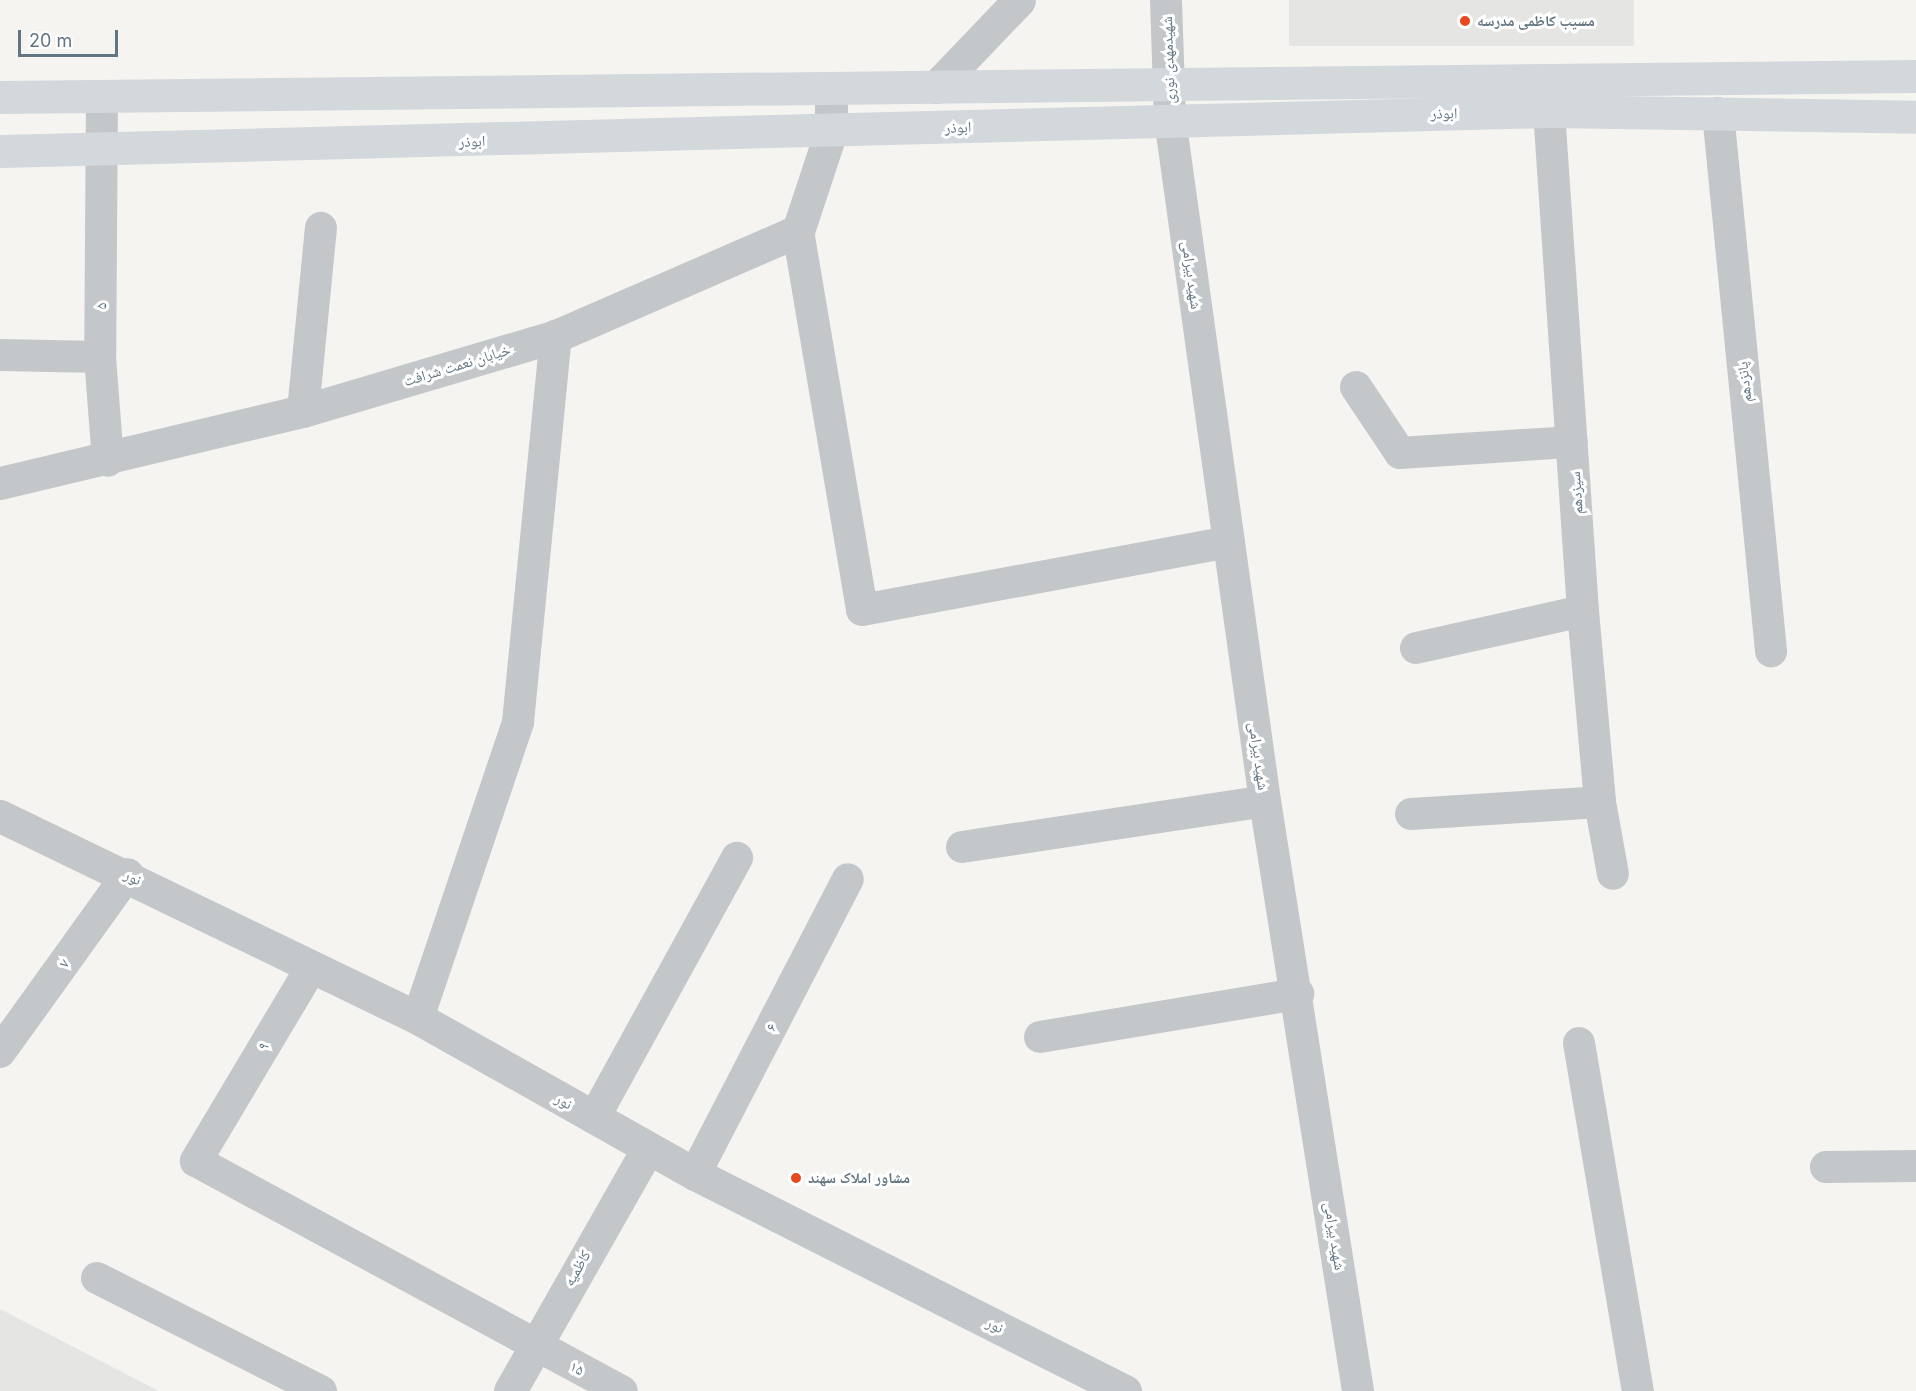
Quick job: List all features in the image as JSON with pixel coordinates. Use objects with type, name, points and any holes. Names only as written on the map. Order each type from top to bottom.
[{"type":"main road","points":[[0,97],[831,92],[936,87],[1169,82],[1916,76]]},
{"type":"main road","name":"ابوذر","points":[[0,151],[104,151],[1549,111],[1916,117]]},
{"type":"street","points":[[936,87],[1019,0]]},
{"type":"street","name":"شهیدمهدی نوری","points":[[1166,0],[1170,120]]},
{"type":"street","points":[[831,92],[831,131],[798,231],[862,610],[1229,542]]},
{"type":"street","name":"۵","points":[[102,97],[104,151],[100,357],[108,461]]},
{"type":"street","name":"سیزدهم","points":[[1549,111],[1583,611],[1600,802],[1613,874]]},
{"type":"street","name":"پانزدهم","points":[[1718,113],[1771,651]]},
{"type":"street","name":"شهید بیرامی","points":[[1170,120],[1265,801],[1298,994],[1359,1391]]},
{"type":"street","points":[[303,411],[321,228]]},
{"type":"street","name":"خیابان نعمت شرافت","points":[[0,483],[108,461],[303,411],[556,336],[798,231]]},
{"type":"street","points":[[418,1018],[518,722],[556,336]]},
{"type":"street","points":[[0,355],[100,357]]},
{"type":"street","points":[[1356,387],[1400,453],[1572,442]]},
{"type":"street","points":[[1416,648],[1583,611]]},
{"type":"street","points":[[962,847],[1265,801]]},
{"type":"street","points":[[1411,814],[1600,802]]},
{"type":"street","name":"نور","points":[[0,816],[129,874],[311,968],[418,1018],[695,1174],[1125,1391]]},
{"type":"street","points":[[594,1118],[737,858]]},
{"type":"street","name":"۷","points":[[0,1052],[129,874]]},
{"type":"street","name":"۶","points":[[695,1174],[848,879]]},
{"type":"street","name":"۹","points":[[311,968],[215,1125],[196,1161],[533,1344]]},
{"type":"street","points":[[1040,1037],[1298,994]]},
{"type":"street","points":[[1579,1043],[1638,1391]]},
{"type":"street","name":"کاظمیه","points":[[510,1391],[533,1344],[648,1148]]},
{"type":"street","points":[[1826,1167],[1916,1166]]},
{"type":"street","points":[[97,1278],[321,1391]]},
{"type":"street","name":"۱۵","points":[[533,1344],[622,1391]]},
{"type":"shaded area","name":"مسیب کاظمی مدرسه","points":[[1289,0],[1634,0],[1634,46],[1289,46]]},
{"type":"shaded area","points":[[0,1309],[159,1391],[0,1391]]},
{"type":"place","name":"مسیب کاظمی مدرسه","points":[[1465,21]]},
{"type":"place","name":"مشاور املاک سهند","points":[[796,1178]]}]
